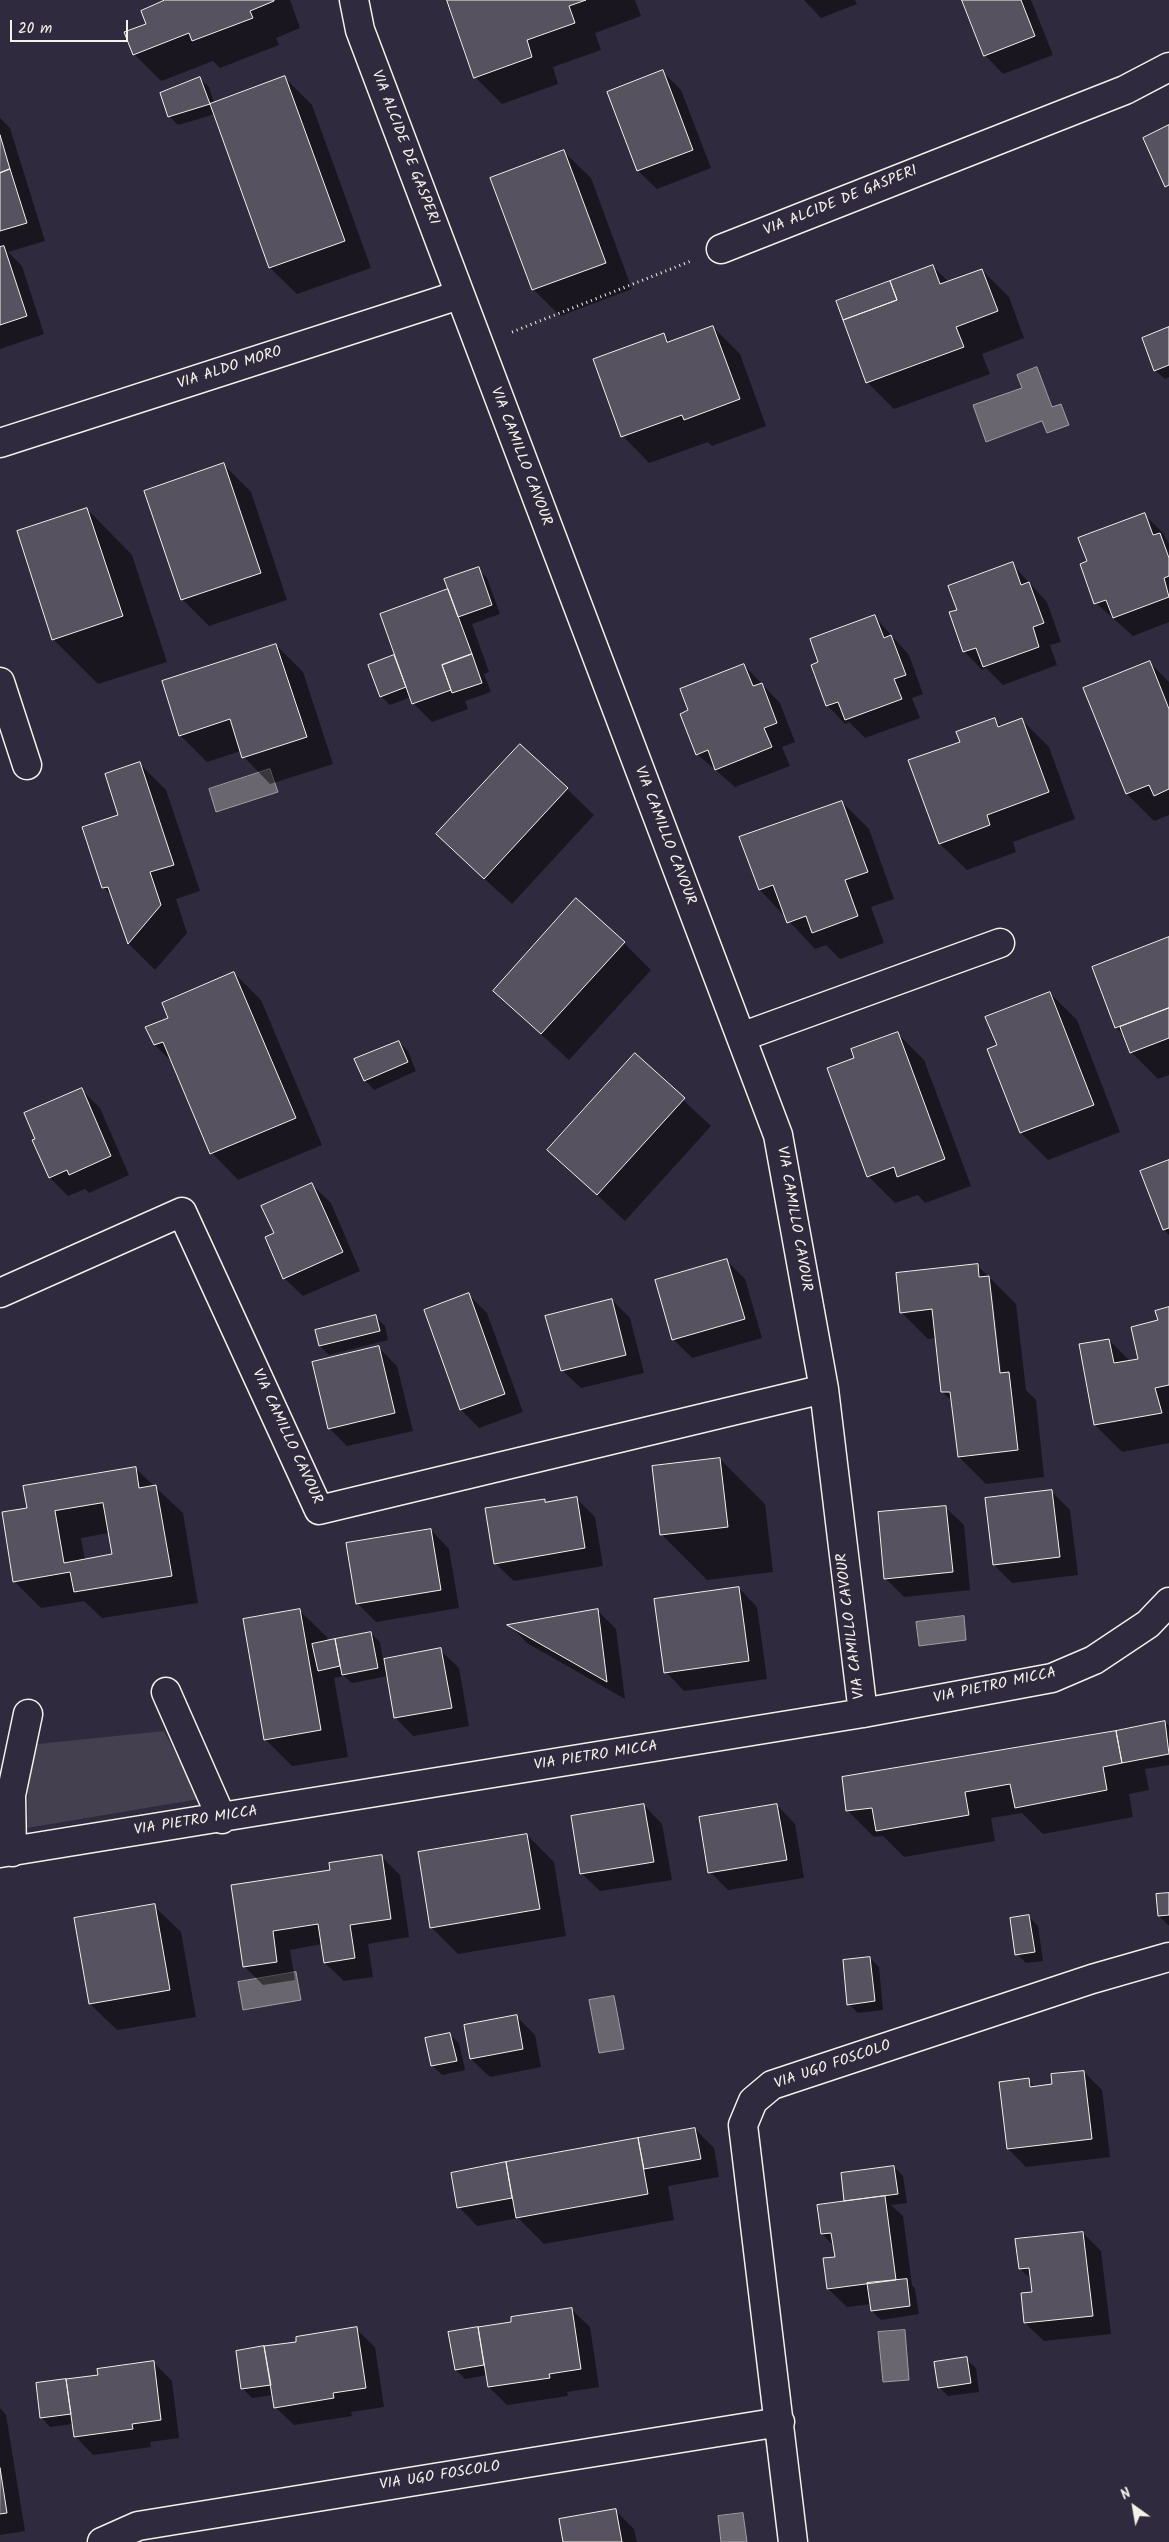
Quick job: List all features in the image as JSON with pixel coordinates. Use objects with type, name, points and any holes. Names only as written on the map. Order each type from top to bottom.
[{"type":"street","name":"VIA ALCIDE DE GASPERI","points":[[354,0],[360,30],[459,295]]},
{"type":"street","name":"VIA ALCIDE DE GASPERI","points":[[722,249],[1125,90],[1169,67]]},
{"type":"street","name":"VIA ALDO MORO","points":[[0,443],[459,295]]},
{"type":"street","name":"VIA CAMILLO CAVOUR","points":[[459,295],[778,1135],[824,1389],[863,1713]]},
{"type":"street","points":[[0,682],[27,765]]},
{"type":"street","points":[[740,1038],[1000,943]]},
{"type":"street","name":"VIA CAMILLO CAVOUR","points":[[0,1293],[182,1212],[319,1510],[824,1389]]},
{"type":"street","name":"VIA PIETRO MICCA","points":[[6,1852],[863,1713],[1052,1678],[1094,1660],[1148,1624],[1169,1602]]},
{"type":"street","points":[[166,1692],[222,1818]]},
{"type":"street","points":[[6,1852],[11,1795],[28,1714]]},
{"type":"street","name":"VIA UGO FOSCOLO","points":[[793,2542],[743,2125],[753,2101],[772,2085],[1092,1979],[1169,1957]]},
{"type":"street","name":"VIA UGO FOSCOLO","points":[[102,2542],[138,2526],[780,2422]]},
{"type":"path","points":[[512,332],[722,249]]},
{"type":"shaded area","points":[[1037,367],[1052,407],[1061,404],[1069,425],[1047,433],[1042,421],[986,442],[973,405],[1022,388],[1017,375]]},
{"type":"shaded area","points":[[270,769],[278,792],[216,812],[209,789]]},
{"type":"shaded area","points":[[964,1616],[966,1640],[919,1646],[916,1622]]},
{"type":"shaded area","points":[[164,1731],[199,1799],[27,1828],[29,1755],[38,1744]]},
{"type":"shaded area","points":[[296,1972],[301,2000],[243,2010],[238,1982]]},
{"type":"shaded area","points":[[614,1996],[624,2049],[599,2053],[589,2000]]},
{"type":"shaded area","points":[[905,2330],[909,2380],[883,2382],[878,2332]]},
{"type":"shaded area","points":[[743,2513],[747,2542],[721,2542],[718,2516]]},
{"type":"building","points":[[165,0],[274,1],[250,11],[253,18],[192,41],[189,33],[133,55],[124,32],[146,24],[141,11]]},
{"type":"building","points":[[447,0],[586,0],[569,6],[575,23],[527,40],[532,57],[474,78]]},
{"type":"building","points":[[962,0],[1021,0],[1035,36],[984,56]]},
{"type":"building","points":[[663,70],[693,150],[637,171],[607,92]]},
{"type":"building","points":[[285,76],[345,241],[269,268],[210,104]]},
{"type":"building","points":[[200,77],[210,104],[168,117],[160,93]]},
{"type":"building","points":[[1169,125],[1169,185],[1165,187],[1143,138]]},
{"type":"building","points":[[0,135],[10,169],[0,173]]},
{"type":"building","points":[[564,150],[606,263],[532,290],[490,178]]},
{"type":"building","points":[[10,169],[27,223],[0,231],[0,173]]},
{"type":"building","points":[[4,246],[27,316],[0,325],[0,247]]},
{"type":"building","points":[[933,265],[940,284],[982,269],[998,311],[956,327],[964,347],[866,383],[843,320],[897,300],[890,281]]},
{"type":"building","points":[[890,281],[897,300],[843,320],[836,301]]},
{"type":"building","points":[[713,326],[740,399],[684,420],[682,415],[621,437],[593,359],[664,333],[667,342]]},
{"type":"building","points":[[1169,327],[1169,365],[1154,371],[1142,338]]},
{"type":"building","points":[[224,463],[261,573],[181,600],[144,491]]},
{"type":"building","points":[[87,508],[123,616],[52,640],[17,531]]},
{"type":"building","points":[[1145,513],[1153,535],[1160,533],[1169,558],[1169,576],[1164,578],[1169,597],[1113,618],[1106,600],[1094,604],[1080,564],[1087,561],[1078,538]]},
{"type":"building","points":[[1013,562],[1021,585],[1029,582],[1044,623],[1033,627],[1039,647],[983,667],[976,648],[963,652],[949,612],[957,610],[948,586]]},
{"type":"building","points":[[479,567],[492,605],[458,617],[444,579]]},
{"type":"building","points":[[448,589],[472,654],[442,665],[451,690],[412,704],[380,614]]},
{"type":"building","points":[[875,615],[884,638],[891,635],[906,675],[894,679],[902,699],[845,720],[838,702],[826,706],[811,665],[818,662],[810,639]]},
{"type":"building","points":[[276,644],[307,737],[242,758],[230,719],[179,736],[162,681]]},
{"type":"building","points":[[472,654],[482,683],[452,693],[442,665]]},
{"type":"building","points":[[394,655],[406,687],[380,697],[368,665]]},
{"type":"building","points":[[1150,661],[1169,709],[1169,789],[1154,796],[1149,785],[1126,794],[1083,688]]},
{"type":"building","points":[[744,664],[753,686],[762,683],[777,723],[764,728],[772,747],[715,770],[708,750],[696,755],[680,714],[688,710],[680,689]]},
{"type":"building","points":[[995,718],[998,727],[1022,718],[1049,792],[987,815],[990,825],[939,844],[908,760],[960,742],[956,732]]},
{"type":"building","points":[[520,744],[568,788],[484,879],[436,834]]},
{"type":"building","points":[[140,762],[174,865],[150,872],[161,905],[128,944],[108,887],[102,888],[82,827],[118,815],[105,774]]},
{"type":"building","points":[[842,801],[868,872],[845,880],[858,916],[812,933],[806,916],[787,923],[773,885],[759,890],[739,837]]},
{"type":"building","points":[[576,898],[625,942],[541,1034],[493,991]]},
{"type":"building","points":[[1169,937],[1169,1008],[1115,1028],[1092,967]]},
{"type":"building","points":[[234,972],[296,1118],[210,1154],[163,1042],[154,1045],[145,1027],[168,1018],[162,1003]]},
{"type":"building","points":[[1050,992],[1094,1105],[1020,1133],[987,1049],[997,1045],[985,1017]]},
{"type":"building","points":[[1169,1008],[1169,1038],[1130,1053],[1120,1027]]},
{"type":"building","points":[[898,1032],[945,1159],[897,1177],[894,1167],[867,1177],[827,1068],[854,1058],[851,1049]]},
{"type":"building","points":[[399,1041],[408,1062],[364,1081],[354,1059]]},
{"type":"building","points":[[635,1053],[685,1098],[597,1195],[547,1150]]},
{"type":"building","points":[[82,1088],[111,1156],[69,1175],[67,1170],[49,1178],[32,1140],[35,1139],[24,1113]]},
{"type":"building","points":[[1169,1160],[1169,1228],[1163,1230],[1140,1171]]},
{"type":"building","points":[[312,1183],[343,1252],[283,1279],[265,1237],[274,1233],[261,1206]]},
{"type":"building","points":[[727,1259],[745,1319],[672,1340],[655,1280]]},
{"type":"building","points":[[978,1264],[979,1277],[989,1276],[1000,1373],[1009,1372],[1018,1450],[958,1457],[950,1392],[941,1392],[932,1309],[900,1313],[896,1273]]},
{"type":"building","points":[[469,1293],[505,1394],[460,1410],[424,1310]]},
{"type":"building","points":[[612,1299],[626,1355],[561,1371],[545,1316]]},
{"type":"building","points":[[1169,1307],[1169,1385],[1155,1388],[1162,1413],[1094,1425],[1079,1344],[1109,1339],[1114,1363],[1138,1359],[1131,1327],[1158,1320],[1155,1311]]},
{"type":"building","points":[[376,1315],[380,1331],[319,1346],[315,1330]]},
{"type":"building","points":[[379,1346],[395,1413],[328,1429],[312,1362]]},
{"type":"building","points":[[720,1458],[728,1527],[660,1535],[652,1466]]},
{"type":"building","points":[[136,1467],[139,1488],[156,1485],[172,1576],[74,1592],[70,1572],[13,1582],[2,1512],[27,1508],[23,1486]],"holes":[[[103,1503],[112,1554],[64,1563],[55,1511]]]},
{"type":"building","points":[[1052,1490],[1060,1557],[993,1565],[985,1498]]},
{"type":"building","points":[[577,1497],[585,1548],[494,1564],[485,1508],[545,1499],[545,1502]]},
{"type":"building","points":[[946,1506],[953,1572],[884,1579],[878,1512]]},
{"type":"building","points":[[431,1529],[441,1590],[356,1604],[346,1543]]},
{"type":"building","points":[[739,1587],[749,1661],[664,1673],[654,1599]]},
{"type":"building","points":[[300,1609],[321,1730],[264,1740],[243,1619]]},
{"type":"building","points":[[598,1609],[607,1682],[507,1625]]},
{"type":"building","points":[[371,1632],[378,1668],[342,1675],[335,1639]]},
{"type":"building","points":[[335,1639],[340,1666],[318,1671],[312,1644]]},
{"type":"building","points":[[441,1648],[452,1708],[394,1718],[384,1659]]},
{"type":"building","points":[[1165,1721],[1169,1754],[1122,1763],[1116,1731]]},
{"type":"building","points":[[1116,1731],[1122,1763],[1103,1767],[1107,1790],[1015,1808],[1010,1784],[965,1792],[969,1815],[876,1831],[872,1808],[846,1811],[842,1777]]},
{"type":"building","points":[[644,1804],[654,1862],[580,1874],[571,1816]]},
{"type":"building","points":[[777,1804],[787,1860],[708,1873],[699,1817]]},
{"type":"building","points":[[527,1834],[540,1909],[430,1928],[418,1852]]},
{"type":"building","points":[[382,1855],[391,1919],[350,1925],[355,1958],[324,1963],[318,1924],[273,1931],[277,1962],[243,1967],[231,1885],[330,1870],[329,1863]]},
{"type":"building","points":[[1169,1893],[1169,1915],[1158,1916],[1156,1894]]},
{"type":"building","points":[[155,1904],[170,1990],[89,2004],[74,1918]]},
{"type":"building","points":[[1029,1915],[1035,1952],[1015,1955],[1010,1918]]},
{"type":"building","points":[[870,1957],[875,2001],[847,2005],[843,1960]]},
{"type":"building","points":[[517,2015],[523,2049],[470,2059],[464,2025]]},
{"type":"building","points":[[450,2033],[457,2061],[431,2066],[425,2038]]},
{"type":"building","points":[[1084,2071],[1092,2139],[1007,2149],[999,2082],[1029,2078],[1030,2087],[1052,2084],[1051,2074]]},
{"type":"building","points":[[695,2128],[701,2159],[644,2169],[638,2138]]},
{"type":"building","points":[[638,2138],[648,2194],[516,2218],[506,2162]]},
{"type":"building","points":[[506,2162],[512,2198],[457,2208],[451,2173]]},
{"type":"building","points":[[894,2166],[898,2194],[844,2201],[841,2173]]},
{"type":"building","points":[[885,2196],[896,2280],[827,2289],[823,2258],[835,2257],[831,2233],[821,2234],[817,2205]]},
{"type":"building","points":[[1083,2232],[1093,2316],[1024,2323],[1021,2293],[1032,2292],[1029,2268],[1019,2269],[1015,2239]]},
{"type":"building","points":[[907,2279],[910,2306],[871,2311],[867,2283]]},
{"type":"building","points":[[572,2308],[581,2369],[549,2374],[550,2378],[488,2387],[478,2327],[511,2322],[511,2317]]},
{"type":"building","points":[[357,2327],[366,2388],[333,2393],[334,2398],[274,2408],[264,2346],[296,2342],[296,2337]]},
{"type":"building","points":[[478,2327],[484,2365],[455,2370],[448,2332]]},
{"type":"building","points":[[264,2346],[271,2385],[241,2389],[236,2351]]},
{"type":"building","points":[[967,2357],[971,2383],[938,2388],[934,2362]]},
{"type":"building","points":[[154,2361],[161,2420],[132,2424],[133,2429],[74,2437],[66,2379],[98,2375],[97,2369]]},
{"type":"building","points":[[66,2379],[71,2414],[40,2418],[36,2383]]},
{"type":"building","points":[[0,2468],[7,2513],[0,2514]]},
{"type":"building","points":[[616,2509],[622,2542],[563,2542],[559,2519]]}]
